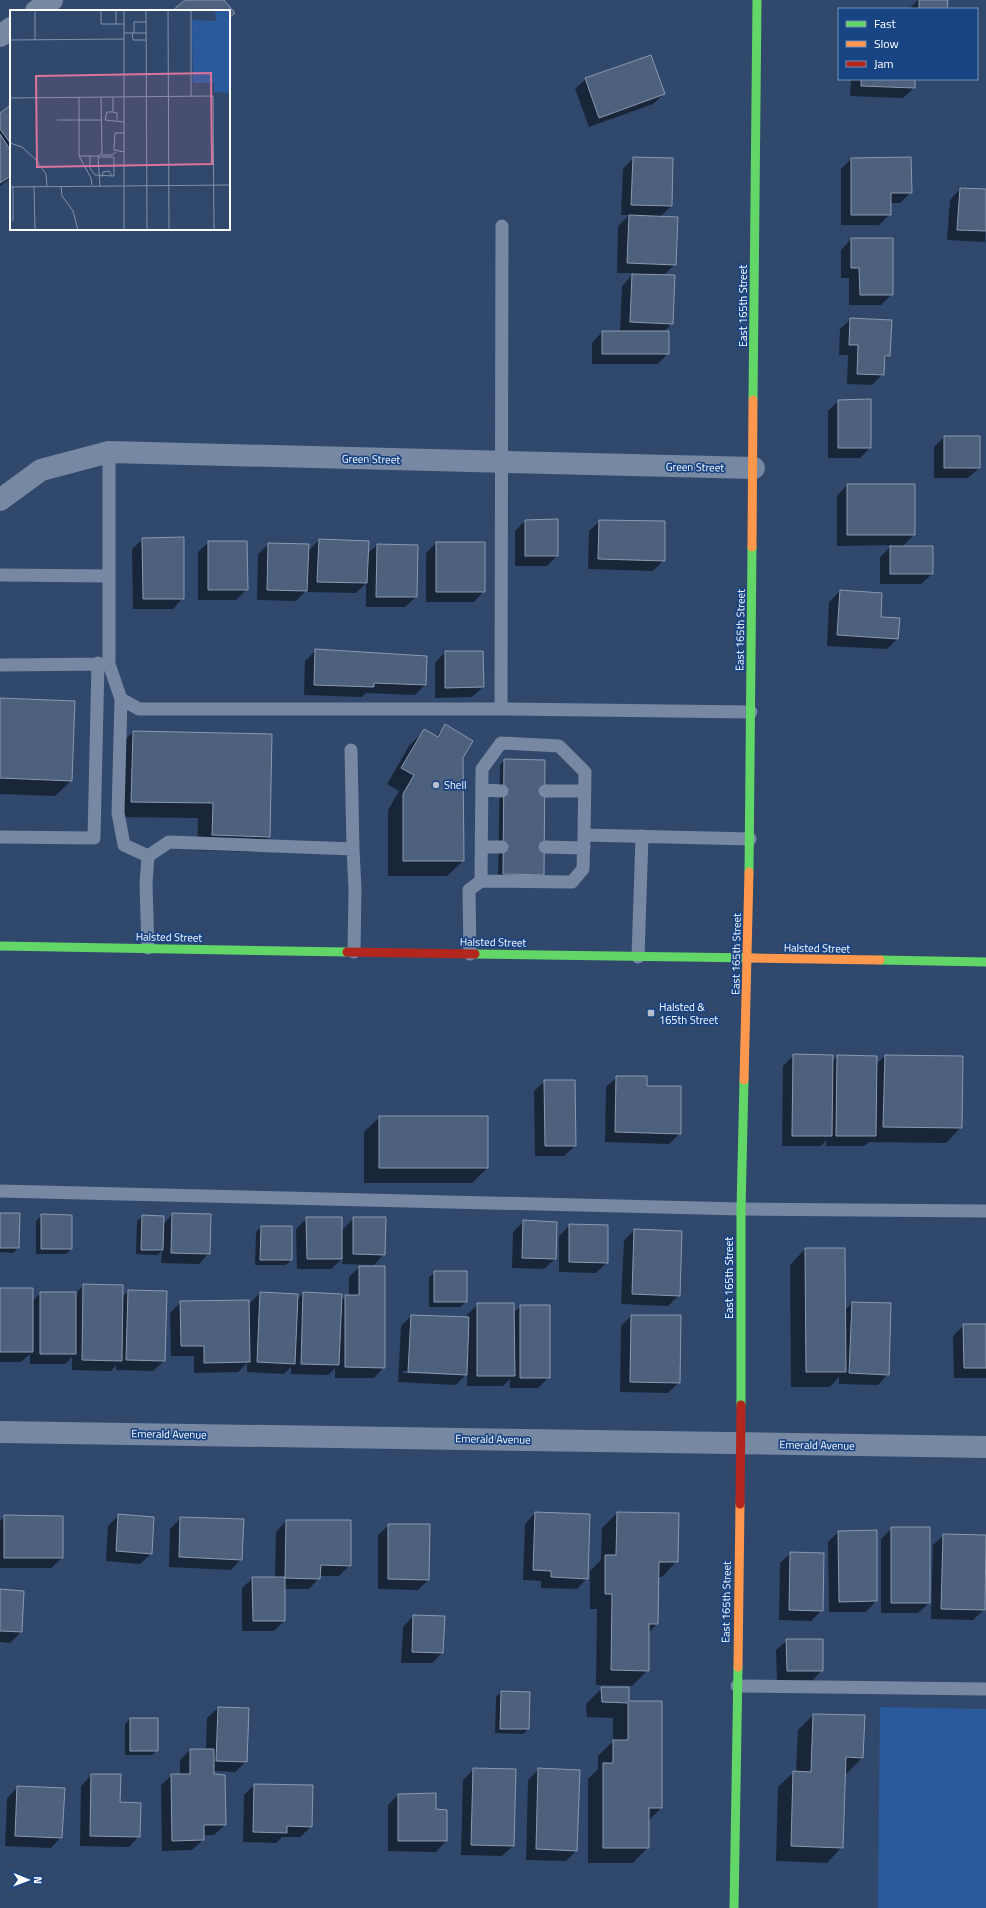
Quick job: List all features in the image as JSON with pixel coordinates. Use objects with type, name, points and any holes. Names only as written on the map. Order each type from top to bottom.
[{"type":"street","points":[[37,10],[52,0]]},
{"type":"street","name":"East 165th Street","points":[[734,1908],[741,1443],[741,1209],[750,839],[757,0]]},
{"type":"street","points":[[0,36],[10,29]]},
{"type":"street","name":"Green Street","points":[[0,500],[41,470],[109,452],[754,468]]},
{"type":"street","name":"Halsted Street","points":[[0,946],[986,962]]},
{"type":"street","name":"Emerald Avenue","points":[[0,1432],[986,1447]]},
{"type":"lane","points":[[501,709],[502,226]]},
{"type":"lane","points":[[0,837],[94,838],[109,576],[109,452]]},
{"type":"lane","points":[[0,575],[109,576]]},
{"type":"lane","points":[[0,665],[104,663]]},
{"type":"lane","points":[[104,663],[121,699],[119,819],[124,845],[148,856]]},
{"type":"lane","points":[[121,699],[139,709],[501,709],[751,712]]},
{"type":"lane","points":[[470,954],[470,890],[481,881],[572,882],[583,869],[585,772],[559,746],[501,743],[482,769],[481,881]]},
{"type":"lane","points":[[351,750],[355,889],[354,952]]},
{"type":"lane","points":[[482,790],[502,790]]},
{"type":"lane","points":[[545,791],[585,791]]},
{"type":"lane","points":[[638,957],[642,836]]},
{"type":"lane","points":[[545,847],[642,836],[750,839]]},
{"type":"lane","points":[[148,856],[169,842],[353,849]]},
{"type":"lane","points":[[482,847],[502,847]]},
{"type":"lane","points":[[148,856],[146,884],[148,948]]},
{"type":"lane","points":[[0,1191],[741,1209],[986,1211]]},
{"type":"lane","points":[[737,1686],[986,1689]]},
{"type":"shaded area","points":[[880,1707],[986,1709],[986,1908],[878,1908]]},
{"type":"building","points":[[185,0],[224,0],[235,13],[230,17],[230,10],[173,10]]},
{"type":"building","points":[[919,0],[948,0],[947,8],[919,8]]},
{"type":"building","points":[[651,55],[665,94],[599,118],[585,78]]},
{"type":"building","points":[[861,80],[915,80],[915,88],[861,86]]},
{"type":"building","points":[[10,106],[10,143],[0,129],[0,113]]},
{"type":"building","points":[[0,134],[10,149],[10,177],[0,183]]},
{"type":"building","points":[[633,157],[673,158],[672,206],[631,205]]},
{"type":"building","points":[[911,157],[912,193],[891,193],[891,215],[851,215],[851,158]]},
{"type":"building","points":[[960,188],[986,189],[986,231],[957,230]]},
{"type":"building","points":[[629,215],[678,217],[676,265],[627,263]]},
{"type":"building","points":[[851,238],[893,238],[893,295],[860,295],[859,268],[851,268]]},
{"type":"building","points":[[632,274],[675,275],[673,324],[630,322]]},
{"type":"building","points":[[850,318],[892,320],[890,356],[885,356],[884,375],[857,374],[858,345],[849,345]]},
{"type":"building","points":[[602,331],[669,331],[669,354],[602,354]]},
{"type":"building","points":[[871,399],[871,448],[838,448],[838,400]]},
{"type":"building","points":[[944,436],[980,436],[980,468],[944,468]]},
{"type":"building","points":[[847,484],[915,484],[915,535],[847,535]]},
{"type":"building","points":[[558,519],[558,556],[525,556],[525,520]]},
{"type":"building","points":[[599,520],[665,521],[665,561],[598,559]]},
{"type":"building","points":[[184,537],[184,599],[143,599],[142,538]]},
{"type":"building","points":[[319,539],[369,541],[367,583],[317,582]]},
{"type":"building","points":[[208,541],[247,541],[248,590],[208,590]]},
{"type":"building","points":[[436,542],[485,542],[485,592],[436,592]]},
{"type":"building","points":[[268,543],[309,544],[307,591],[267,590]]},
{"type":"building","points":[[377,544],[418,545],[417,597],[376,597]]},
{"type":"building","points":[[890,546],[933,546],[933,574],[890,574]]},
{"type":"building","points":[[840,590],[882,593],[881,617],[900,618],[898,639],[837,635]]},
{"type":"building","points":[[315,649],[427,656],[426,685],[374,683],[374,687],[314,685]]},
{"type":"building","points":[[445,651],[483,651],[484,687],[445,688]]},
{"type":"building","points":[[0,698],[75,701],[72,781],[0,778]]},
{"type":"building","name":"Shell","points":[[445,724],[473,741],[463,758],[464,861],[403,861],[403,794],[414,775],[401,768],[424,729],[438,737]]},
{"type":"building","points":[[133,731],[272,734],[270,837],[212,835],[213,803],[131,802]]},
{"type":"building","points":[[504,759],[545,760],[544,875],[503,874]]},
{"type":"building","points":[[793,1054],[833,1055],[832,1136],[792,1136]]},
{"type":"building","points":[[837,1055],[877,1056],[876,1136],[836,1136]]},
{"type":"building","points":[[885,1055],[963,1056],[962,1128],[883,1127]]},
{"type":"building","points":[[616,1076],[647,1076],[647,1086],[681,1086],[681,1134],[615,1132]]},
{"type":"building","points":[[544,1080],[575,1080],[576,1146],[545,1146]]},
{"type":"building","points":[[379,1116],[488,1116],[488,1168],[379,1168]]},
{"type":"building","points":[[0,1213],[20,1213],[19,1248],[0,1248]]},
{"type":"building","points":[[172,1213],[211,1214],[210,1254],[171,1253]]},
{"type":"building","points":[[41,1214],[72,1215],[72,1249],[41,1249]]},
{"type":"building","points":[[142,1215],[164,1216],[163,1250],[141,1250]]},
{"type":"building","points":[[306,1217],[342,1217],[342,1259],[307,1259]]},
{"type":"building","points":[[353,1217],[386,1217],[385,1255],[353,1254]]},
{"type":"building","points":[[523,1220],[557,1222],[556,1259],[522,1258]]},
{"type":"building","points":[[569,1224],[608,1225],[608,1263],[569,1262]]},
{"type":"building","points":[[261,1226],[292,1226],[292,1260],[260,1260]]},
{"type":"building","points":[[634,1229],[682,1231],[680,1296],[632,1294]]},
{"type":"building","points":[[805,1248],[845,1248],[846,1372],[806,1372]]},
{"type":"building","points":[[359,1266],[385,1266],[385,1368],[345,1367],[345,1295],[359,1295]]},
{"type":"building","points":[[434,1271],[467,1271],[467,1302],[434,1302]]},
{"type":"building","points":[[83,1284],[123,1285],[122,1361],[82,1360]]},
{"type":"building","points":[[0,1288],[33,1288],[33,1352],[0,1352]]},
{"type":"building","points":[[128,1290],[167,1291],[165,1361],[126,1360]]},
{"type":"building","points":[[40,1292],[76,1292],[76,1354],[40,1354]]},
{"type":"building","points":[[260,1292],[298,1294],[295,1364],[257,1362]]},
{"type":"building","points":[[303,1292],[342,1294],[339,1365],[301,1364]]},
{"type":"building","points":[[249,1300],[250,1362],[204,1363],[204,1346],[181,1346],[180,1301]]},
{"type":"building","points":[[852,1302],[891,1303],[889,1375],[849,1373]]},
{"type":"building","points":[[477,1303],[514,1303],[515,1376],[477,1376]]},
{"type":"building","points":[[520,1305],[550,1305],[550,1378],[520,1378]]},
{"type":"building","points":[[411,1315],[469,1317],[467,1375],[408,1372]]},
{"type":"building","points":[[631,1315],[681,1315],[680,1383],[630,1382]]},
{"type":"building","points":[[963,1324],[986,1324],[986,1368],[964,1368]]},
{"type":"building","points":[[535,1512],[590,1514],[588,1579],[551,1577],[551,1571],[533,1570]]},
{"type":"building","points":[[617,1512],[679,1513],[678,1562],[659,1562],[658,1624],[649,1624],[649,1671],[611,1670],[612,1594],[605,1594],[605,1555],[616,1555]]},
{"type":"building","points":[[118,1514],[154,1517],[152,1554],[116,1551]]},
{"type":"building","points":[[4,1515],[63,1516],[63,1558],[4,1558]]},
{"type":"building","points":[[180,1517],[244,1519],[242,1560],[179,1557]]},
{"type":"building","points":[[286,1520],[351,1520],[351,1566],[321,1565],[320,1579],[285,1578]]},
{"type":"building","points":[[388,1524],[430,1524],[429,1580],[388,1579]]},
{"type":"building","points":[[891,1527],[930,1527],[930,1603],[891,1603]]},
{"type":"building","points":[[877,1530],[877,1601],[839,1602],[838,1531]]},
{"type":"building","points":[[943,1534],[986,1535],[985,1610],[941,1609]]},
{"type":"building","points":[[790,1552],[824,1553],[823,1611],[789,1610]]},
{"type":"building","points":[[252,1577],[285,1577],[285,1621],[253,1621]]},
{"type":"building","points":[[0,1589],[24,1591],[22,1632],[0,1631]]},
{"type":"building","points":[[413,1615],[445,1616],[443,1653],[412,1652]]},
{"type":"building","points":[[786,1639],[823,1639],[823,1671],[787,1671]]},
{"type":"building","points":[[601,1687],[629,1687],[629,1701],[662,1701],[662,1808],[649,1808],[649,1848],[603,1848],[603,1763],[613,1763],[613,1740],[628,1740],[628,1703],[602,1702]]},
{"type":"building","points":[[501,1691],[530,1692],[529,1729],[500,1729]]},
{"type":"building","points":[[218,1707],[249,1708],[247,1762],[216,1761]]},
{"type":"building","points":[[813,1714],[865,1715],[863,1758],[846,1757],[843,1848],[791,1846],[793,1771],[811,1772]]},
{"type":"building","points":[[130,1718],[158,1718],[158,1751],[130,1751]]},
{"type":"building","points":[[190,1749],[214,1749],[214,1774],[225,1775],[226,1825],[204,1825],[204,1840],[172,1841],[171,1774],[190,1774]]},
{"type":"building","points":[[473,1768],[516,1769],[514,1846],[471,1845]]},
{"type":"building","points":[[538,1768],[580,1770],[577,1851],[536,1849]]},
{"type":"building","points":[[91,1774],[121,1774],[120,1802],[141,1803],[140,1837],[90,1836]]},
{"type":"building","points":[[254,1784],[313,1785],[312,1827],[287,1826],[287,1833],[253,1832]]},
{"type":"building","points":[[17,1786],[65,1788],[62,1838],[15,1836]]},
{"type":"building","points":[[436,1793],[436,1809],[447,1810],[447,1841],[398,1841],[398,1794]]},
{"type":"traffic: fast","points":[[753,400],[757,0]]},
{"type":"traffic: fast","points":[[749,872],[752,547]]},
{"type":"traffic: fast","points":[[0,946],[347,952]]},
{"type":"traffic: fast","points":[[475,954],[753,958]]},
{"type":"traffic: fast","points":[[880,960],[986,962]]},
{"type":"traffic: fast","points":[[741,1405],[741,1209],[744,1080]]},
{"type":"traffic: fast","points":[[734,1908],[738,1667]]},
{"type":"traffic: slow","points":[[752,547],[753,400]]},
{"type":"traffic: slow","points":[[744,1080],[749,872]]},
{"type":"traffic: slow","points":[[753,958],[880,960]]},
{"type":"traffic: slow","points":[[738,1667],[740,1504]]},
{"type":"traffic: jam","points":[[347,952],[475,954]]},
{"type":"traffic: jam","points":[[740,1504],[741,1405]]},
{"type":"place","name":"Shell","points":[[436,785]]},
{"type":"place","name":"Halsted & 165th Street","points":[[651,1013]]}]
